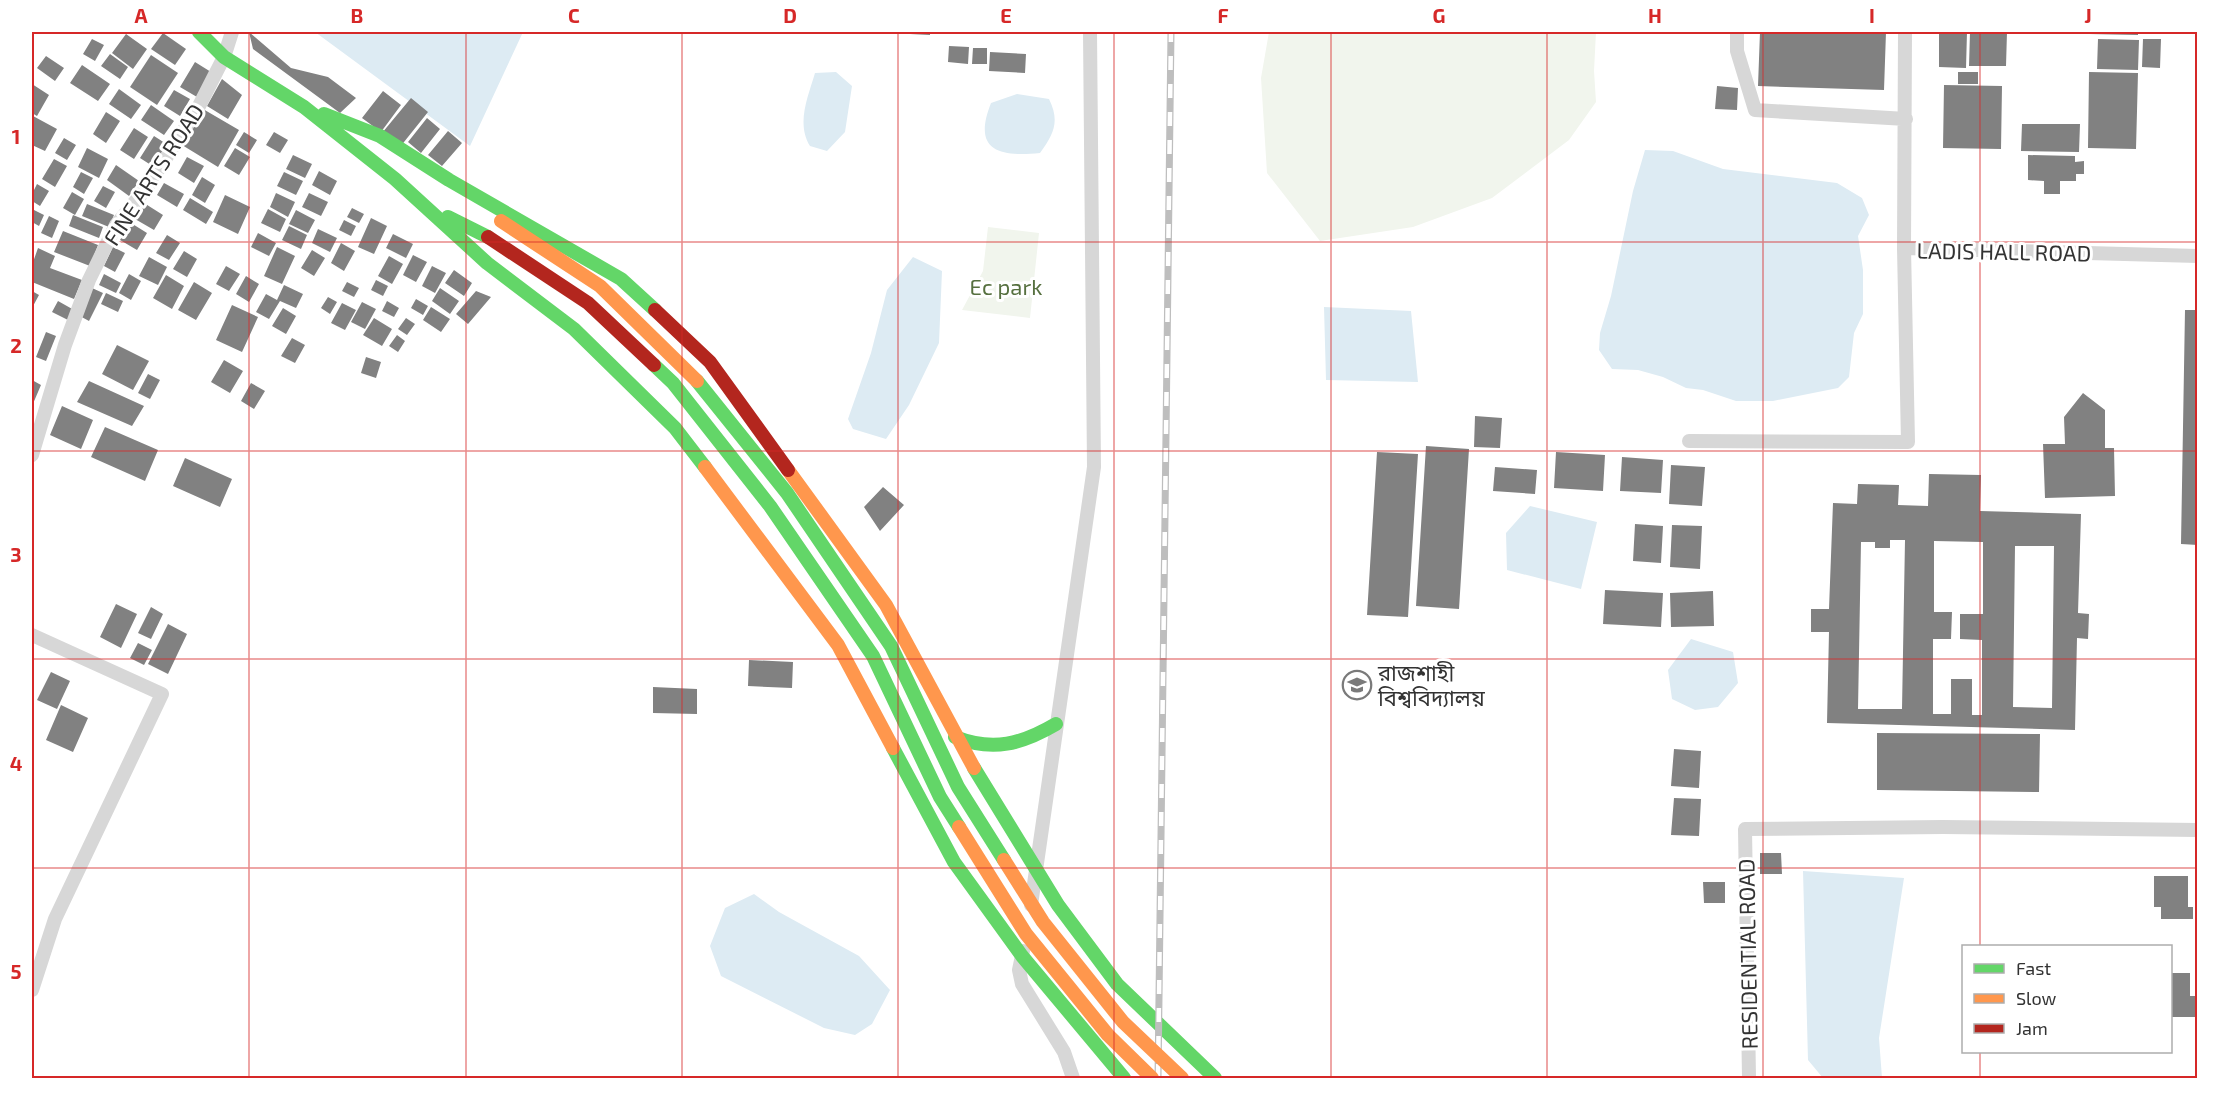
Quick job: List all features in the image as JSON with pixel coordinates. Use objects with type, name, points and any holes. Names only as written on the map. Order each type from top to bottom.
[{"type":"main road","points":[[200,32],[224,57],[304,107],[427,206],[488,263],[574,329],[675,428],[838,645],[954,862],[1022,956],[1124,1078]]},
{"type":"main road","points":[[304,107],[380,136],[449,180],[621,279],[710,362],[886,605],[955,737],[1058,905],[1117,984],[1215,1078]]},
{"type":"main road","points":[[449,180],[501,221],[600,286],[688,369],[787,493],[891,646],[958,787],[1043,922],[1123,1022],[1182,1078]]},
{"type":"main road","points":[[427,206],[489,237],[588,303],[672,383],[763,497],[873,656],[940,797],[1026,934],[1108,1035],[1152,1078]]},
{"type":"main road","points":[[955,737],[972,745],[996,746],[1029,741],[1056,724]]},
{"type":"street","name":"FINE ARTS ROAD","points":[[32,455],[65,345],[89,280],[116,225],[148,186],[198,108],[224,57],[232,32]]},
{"type":"street","points":[[1073,1078],[1064,1052],[1022,984],[1019,970],[1036,871],[1094,467],[1090,32]]},
{"type":"street","points":[[1737,32],[1737,51],[1755,110],[1906,119]]},
{"type":"street","name":"LADIS HALL ROAD","points":[[1905,32],[1904,248],[2198,256]]},
{"type":"street","points":[[1689,441],[1908,442],[1904,248]]},
{"type":"street","points":[[32,635],[162,694],[55,919],[32,990]]},
{"type":"street","name":"RESIDENTIAL ROAD","points":[[1749,1078],[1745,829],[1943,827],[2198,830]]},
{"type":"green space","points":[[1269,32],[1596,32],[1594,71],[1596,102],[1569,140],[1492,198],[1413,227],[1320,241],[1267,173],[1261,78]]},
{"type":"green space","name":"Ec park","points":[[988,227],[1039,233],[1030,318],[962,310],[983,271]]},
{"type":"shaded area","points":[[315,32],[523,32],[470,146]]},
{"type":"shaded area","points":[[836,72],[852,86],[845,132],[827,151],[810,146],[804,128],[805,110],[815,73]]},
{"type":"shaded area","points":[[1017,94],[1049,99],[1054,114],[1054,127],[1040,153],[1001,152],[987,141],[986,119],[991,103]]},
{"type":"shaded area","points":[[1645,150],[1673,151],[1723,169],[1837,183],[1862,198],[1869,215],[1858,236],[1863,270],[1863,314],[1854,333],[1849,377],[1838,388],[1773,401],[1736,401],[1703,390],[1686,388],[1663,377],[1638,370],[1612,369],[1599,350],[1600,333],[1611,296],[1633,191]]},
{"type":"shaded area","points":[[913,257],[942,271],[939,343],[909,405],[886,439],[853,429],[848,419],[871,353],[887,290]]},
{"type":"shaded area","points":[[1324,307],[1411,311],[1418,382],[1326,380]]},
{"type":"shaded area","points":[[1530,506],[1597,522],[1581,589],[1507,570],[1506,533]]},
{"type":"shaded area","points":[[1691,639],[1733,652],[1738,683],[1718,707],[1695,710],[1672,699],[1668,670]]},
{"type":"shaded area","points":[[1803,871],[1904,878],[1879,1038],[1882,1078],[1823,1078],[1808,1060]]},
{"type":"shaded area","points":[[754,894],[779,912],[859,956],[890,990],[872,1024],[855,1035],[824,1028],[721,976],[710,946],[725,908]]},
{"type":"building","points":[[249,32],[291,68],[328,77],[356,98],[340,113],[253,49]]},
{"type":"building","points":[[910,32],[930,32],[930,35],[910,34]]},
{"type":"building","points":[[1760,32],[1886,32],[1884,90],[1758,86]]},
{"type":"building","points":[[1939,32],[1967,32],[1966,68],[1939,67]]},
{"type":"building","points":[[1970,32],[2007,32],[2006,66],[1969,66]]},
{"type":"building","points":[[2089,32],[2138,32],[2138,35],[2089,34]]},
{"type":"building","points":[[163,33],[186,49],[175,65],[151,49]]},
{"type":"building","points":[[126,34],[147,49],[133,69],[112,53]]},
{"type":"building","points":[[92,39],[104,45],[95,61],[83,54]]},
{"type":"building","points":[[2098,39],[2139,40],[2138,70],[2097,69]]},
{"type":"building","points":[[2143,39],[2161,39],[2160,68],[2142,67]]},
{"type":"building","points":[[949,46],[969,47],[968,64],[948,62]]},
{"type":"building","points":[[973,48],[987,48],[987,64],[972,64]]},
{"type":"building","points":[[990,52],[1026,54],[1025,73],[989,71]]},
{"type":"building","points":[[110,54],[128,67],[120,79],[101,66]]},
{"type":"building","points":[[151,55],[178,73],[157,105],[130,87]]},
{"type":"building","points":[[46,56],[64,68],[55,81],[37,68]]},
{"type":"building","points":[[195,62],[211,72],[197,97],[180,87]]},
{"type":"building","points":[[82,65],[110,84],[98,101],[70,83]]},
{"type":"building","points":[[1958,72],[1978,72],[1978,84],[1958,84]]},
{"type":"building","points":[[2089,72],[2138,73],[2136,149],[2088,148]]},
{"type":"building","points":[[222,79],[242,95],[228,119],[207,106]]},
{"type":"building","points":[[32,84],[49,95],[37,116],[32,113]]},
{"type":"building","points":[[1944,85],[2002,86],[2001,149],[1943,148]]},
{"type":"building","points":[[1717,86],[1738,88],[1737,110],[1715,109]]},
{"type":"building","points":[[119,89],[141,105],[131,119],[109,104]]},
{"type":"building","points":[[174,90],[190,99],[180,116],[164,106]]},
{"type":"building","points":[[383,91],[401,105],[381,132],[362,118]]},
{"type":"building","points":[[411,98],[428,112],[400,147],[382,133]]},
{"type":"building","points":[[151,105],[174,121],[164,135],[141,120]]},
{"type":"building","points":[[203,109],[239,130],[218,167],[182,145]]},
{"type":"building","points":[[106,112],[120,121],[106,143],[93,134]]},
{"type":"building","points":[[33,116],[57,129],[45,151],[32,145]]},
{"type":"building","points":[[427,118],[440,129],[421,153],[408,142]]},
{"type":"building","points":[[2022,124],[2080,124],[2079,152],[2021,151]]},
{"type":"building","points":[[134,128],[148,137],[134,159],[120,150]]},
{"type":"building","points":[[448,131],[462,143],[442,166],[428,155]]},
{"type":"building","points":[[244,132],[257,140],[249,153],[236,145]]},
{"type":"building","points":[[274,132],[288,140],[280,153],[266,145]]},
{"type":"building","points":[[154,136],[168,145],[154,167],[140,158]]},
{"type":"building","points":[[64,138],[76,145],[67,160],[55,153]]},
{"type":"building","points":[[87,148],[108,159],[99,178],[78,167]]},
{"type":"building","points":[[235,148],[250,157],[239,175],[224,166]]},
{"type":"building","points":[[293,155],[312,164],[305,178],[286,169]]},
{"type":"building","points":[[2028,155],[2075,156],[2075,162],[2084,161],[2084,174],[2076,174],[2076,181],[2060,181],[2060,194],[2044,194],[2044,181],[2028,180]]},
{"type":"building","points":[[187,157],[204,166],[194,183],[178,173]]},
{"type":"building","points":[[54,159],[67,166],[55,187],[42,179]]},
{"type":"building","points":[[116,165],[139,181],[129,196],[107,180]]},
{"type":"building","points":[[319,171],[337,181],[330,195],[312,185]]},
{"type":"building","points":[[81,172],[93,178],[84,194],[73,187]]},
{"type":"building","points":[[284,172],[303,181],[296,195],[277,186]]},
{"type":"building","points":[[202,177],[215,185],[205,203],[192,195]]},
{"type":"building","points":[[164,183],[184,194],[177,207],[157,195]]},
{"type":"building","points":[[37,184],[49,191],[40,206],[32,201],[32,194]]},
{"type":"building","points":[[103,186],[115,192],[106,208],[94,201]]},
{"type":"building","points":[[72,192],[84,199],[75,215],[63,208]]},
{"type":"building","points":[[276,193],[295,202],[288,217],[270,207]]},
{"type":"building","points":[[309,193],[328,202],[321,216],[302,207]]},
{"type":"building","points":[[225,195],[250,207],[238,234],[213,222]]},
{"type":"building","points":[[190,198],[213,212],[206,224],[183,210]]},
{"type":"building","points":[[144,203],[163,215],[154,230],[135,219]]},
{"type":"building","points":[[87,204],[114,215],[109,227],[82,216]]},
{"type":"building","points":[[352,208],[364,214],[359,223],[347,217]]},
{"type":"building","points":[[32,209],[44,215],[39,226],[32,222]]},
{"type":"building","points":[[268,209],[286,219],[280,232],[261,223]]},
{"type":"building","points":[[296,210],[315,220],[308,233],[289,224]]},
{"type":"building","points":[[73,215],[103,227],[99,238],[69,226]]},
{"type":"building","points":[[49,216],[59,221],[52,238],[41,233]]},
{"type":"building","points":[[371,218],[387,226],[374,254],[358,247]]},
{"type":"building","points":[[344,220],[356,226],[351,236],[339,230]]},
{"type":"building","points":[[131,223],[147,233],[137,250],[120,240]]},
{"type":"building","points":[[289,226],[307,235],[301,249],[282,240]]},
{"type":"building","points":[[318,229],[337,238],[330,252],[312,243]]},
{"type":"building","points":[[63,231],[98,245],[90,266],[54,252]]},
{"type":"building","points":[[258,233],[276,243],[269,256],[251,247]]},
{"type":"building","points":[[393,234],[413,244],[406,258],[386,248]]},
{"type":"building","points":[[167,235],[180,243],[169,260],[156,253]]},
{"type":"building","points":[[341,243],[355,251],[344,271],[331,263]]},
{"type":"building","points":[[113,247],[125,253],[115,272],[104,266]]},
{"type":"building","points":[[277,247],[295,256],[282,284],[264,276]]},
{"type":"building","points":[[38,248],[55,256],[50,268],[82,280],[74,299],[32,282],[32,265]]},
{"type":"building","points":[[312,250],[325,258],[314,276],[301,268]]},
{"type":"building","points":[[184,251],[197,259],[187,277],[173,269]]},
{"type":"building","points":[[413,255],[427,262],[416,282],[403,275]]},
{"type":"building","points":[[389,256],[403,264],[392,284],[378,276]]},
{"type":"building","points":[[149,257],[167,267],[158,285],[139,276]]},
{"type":"building","points":[[226,266],[240,274],[229,291],[216,284]]},
{"type":"building","points":[[432,266],[446,273],[435,293],[422,286]]},
{"type":"building","points":[[454,270],[472,283],[464,296],[445,283]]},
{"type":"building","points":[[104,274],[121,283],[116,293],[99,285]]},
{"type":"building","points":[[129,274],[141,281],[131,300],[119,293]]},
{"type":"building","points":[[166,275],[184,286],[172,309],[153,298]]},
{"type":"building","points":[[246,276],[259,284],[249,302],[236,294]]},
{"type":"building","points":[[376,280],[388,286],[383,296],[371,290]]},
{"type":"building","points":[[194,282],[212,293],[196,320],[178,310]]},
{"type":"building","points":[[347,282],[359,288],[354,297],[342,291]]},
{"type":"building","points":[[284,285],[303,294],[296,308],[280,301],[269,319],[256,312],[266,294],[277,300]]},
{"type":"building","points":[[92,288],[103,293],[89,321],[78,315]]},
{"type":"building","points":[[440,288],[459,301],[450,314],[432,301]]},
{"type":"building","points":[[32,291],[39,295],[32,308]]},
{"type":"building","points":[[476,291],[491,297],[468,324],[456,314]]},
{"type":"building","points":[[106,293],[123,301],[118,312],[101,304]]},
{"type":"building","points":[[328,297],[337,302],[330,314],[321,308]]},
{"type":"building","points":[[416,299],[428,306],[423,315],[411,308]]},
{"type":"building","points":[[58,301],[74,310],[68,320],[52,312]]},
{"type":"building","points":[[387,301],[399,308],[394,317],[382,311]]},
{"type":"building","points":[[362,302],[376,309],[365,329],[351,322]]},
{"type":"building","points":[[342,303],[356,310],[345,330],[331,323]]},
{"type":"building","points":[[232,305],[258,317],[242,352],[216,340]]},
{"type":"building","points":[[431,307],[450,319],[441,332],[423,320]]},
{"type":"building","points":[[283,308],[296,316],[286,334],[272,326]]},
{"type":"building","points":[[2185,310],[2198,310],[2198,545],[2181,544]]},
{"type":"building","points":[[374,318],[392,329],[382,346],[363,335]]},
{"type":"building","points":[[406,318],[415,324],[407,335],[398,329]]},
{"type":"building","points":[[46,332],[56,336],[46,361],[36,357]]},
{"type":"building","points":[[397,335],[405,341],[398,352],[389,346]]},
{"type":"building","points":[[292,338],[305,345],[295,363],[281,356]]},
{"type":"building","points":[[117,345],[149,361],[133,390],[102,374]]},
{"type":"building","points":[[366,357],[381,362],[376,378],[361,373]]},
{"type":"building","points":[[224,360],[243,371],[230,393],[211,382]]},
{"type":"building","points":[[148,374],[160,380],[150,399],[138,393]]},
{"type":"building","points":[[32,380],[41,385],[32,406]]},
{"type":"building","points":[[89,381],[144,406],[132,426],[77,402]]},
{"type":"building","points":[[251,383],[265,391],[254,409],[241,401]]},
{"type":"building","points":[[2083,393],[2105,410],[2105,448],[2114,448],[2115,496],[2045,498],[2043,444],[2065,444],[2064,417]]},
{"type":"building","points":[[62,406],[93,420],[81,449],[50,435]]},
{"type":"building","points":[[1475,416],[1502,418],[1500,448],[1474,447]]},
{"type":"building","points":[[105,427],[158,450],[145,481],[91,457]]},
{"type":"building","points":[[1426,446],[1469,449],[1459,609],[1416,606]]},
{"type":"building","points":[[1377,452],[1418,454],[1408,617],[1367,615]]},
{"type":"building","points":[[1556,452],[1605,455],[1603,491],[1554,488]]},
{"type":"building","points":[[1622,457],[1663,460],[1661,493],[1620,491]]},
{"type":"building","points":[[185,458],[232,479],[220,507],[173,486]]},
{"type":"building","points":[[1671,465],[1705,467],[1702,506],[1669,504]]},
{"type":"building","points":[[1495,467],[1537,470],[1535,494],[1493,491]]},
{"type":"building","points":[[1929,474],[1981,475],[1980,511],[2081,514],[2078,613],[2089,614],[2088,639],[2077,638],[2075,730],[1827,723],[1829,632],[1811,632],[1811,609],[1829,609],[1833,503],[1857,504],[1858,484],[1899,485],[1898,505],[1928,506]],"holes":[[[1890,540],[1905,540],[1902,709],[1858,709],[1861,542],[1875,542],[1875,548],[1890,548]],[[1934,541],[1983,542],[1983,614],[1960,614],[1960,639],[1982,640],[1982,715],[1972,715],[1972,679],[1951,679],[1951,714],[1933,714],[1933,639],[1951,639],[1952,612],[1934,612]],[[2015,546],[2054,546],[2052,708],[2013,707]]]},
{"type":"building","points":[[883,487],[904,505],[880,531],[864,507]]},
{"type":"building","points":[[1635,524],[1663,526],[1661,563],[1633,561]]},
{"type":"building","points":[[1672,525],[1702,526],[1700,569],[1670,567]]},
{"type":"building","points":[[1605,590],[1663,593],[1661,627],[1603,624]]},
{"type":"building","points":[[1713,591],[1714,626],[1671,627],[1670,593]]},
{"type":"building","points":[[116,604],[137,614],[121,648],[100,637]]},
{"type":"building","points":[[151,607],[163,614],[151,639],[138,633]]},
{"type":"building","points":[[168,624],[187,634],[168,674],[148,664]]},
{"type":"building","points":[[138,643],[152,650],[144,665],[130,658]]},
{"type":"building","points":[[749,660],[793,662],[792,688],[748,686]]},
{"type":"building","points":[[51,672],[70,681],[57,709],[37,700]]},
{"type":"building","points":[[653,687],[697,689],[697,714],[653,713]]},
{"type":"building","points":[[61,705],[88,718],[73,752],[46,740]]},
{"type":"building","points":[[1877,733],[2040,734],[2039,792],[1877,790]]},
{"type":"building","points":[[1674,749],[1701,751],[1699,788],[1671,786]]},
{"type":"building","points":[[1674,798],[1701,799],[1699,836],[1671,835]]},
{"type":"building","points":[[1760,853],[1781,853],[1782,874],[1760,874]]},
{"type":"building","points":[[2154,876],[2188,876],[2188,907],[2193,907],[2193,919],[2161,919],[2161,907],[2154,907]]},
{"type":"building","points":[[1703,882],[1725,882],[1725,903],[1704,903]]},
{"type":"building","points":[[2172,973],[2190,973],[2190,996],[2197,996],[2197,1017],[2172,1017]]},
{"type":"railway","points":[[1158,1078],[1171,32]]},
{"type":"traffic: fast","points":[[199,32],[224,57],[304,107],[395,179],[487,263],[574,329],[675,428],[705,467]]},
{"type":"traffic: fast","points":[[324,114],[380,136],[449,180],[621,279],[655,310]]},
{"type":"traffic: fast","points":[[448,217],[488,237]]},
{"type":"traffic: fast","points":[[654,365],[673,383],[770,506],[873,656],[940,797],[959,827]]},
{"type":"traffic: fast","points":[[697,381],[787,493],[891,646],[958,787],[1004,860]]},
{"type":"traffic: fast","points":[[955,737],[982,744],[1007,744],[1031,737],[1056,724]]},
{"type":"traffic: fast","points":[[893,748],[954,862],[1022,956],[1124,1078]]},
{"type":"traffic: fast","points":[[974,768],[1058,905],[1117,984],[1215,1078]]},
{"type":"traffic: slow","points":[[501,221],[600,286],[697,381]]},
{"type":"traffic: slow","points":[[705,467],[838,645],[893,748]]},
{"type":"traffic: slow","points":[[788,470],[886,605],[974,768]]},
{"type":"traffic: slow","points":[[959,827],[1026,934],[1108,1035],[1152,1078]]},
{"type":"traffic: slow","points":[[1004,860],[1043,922],[1123,1022],[1182,1078]]},
{"type":"traffic: jam","points":[[488,237],[588,303],[654,365]]},
{"type":"traffic: jam","points":[[655,310],[710,362],[788,470]]},
{"type":"place","name":"রাজশাহী বিশ্ববিদ্যালয়","points":[[1357,685]]}]
